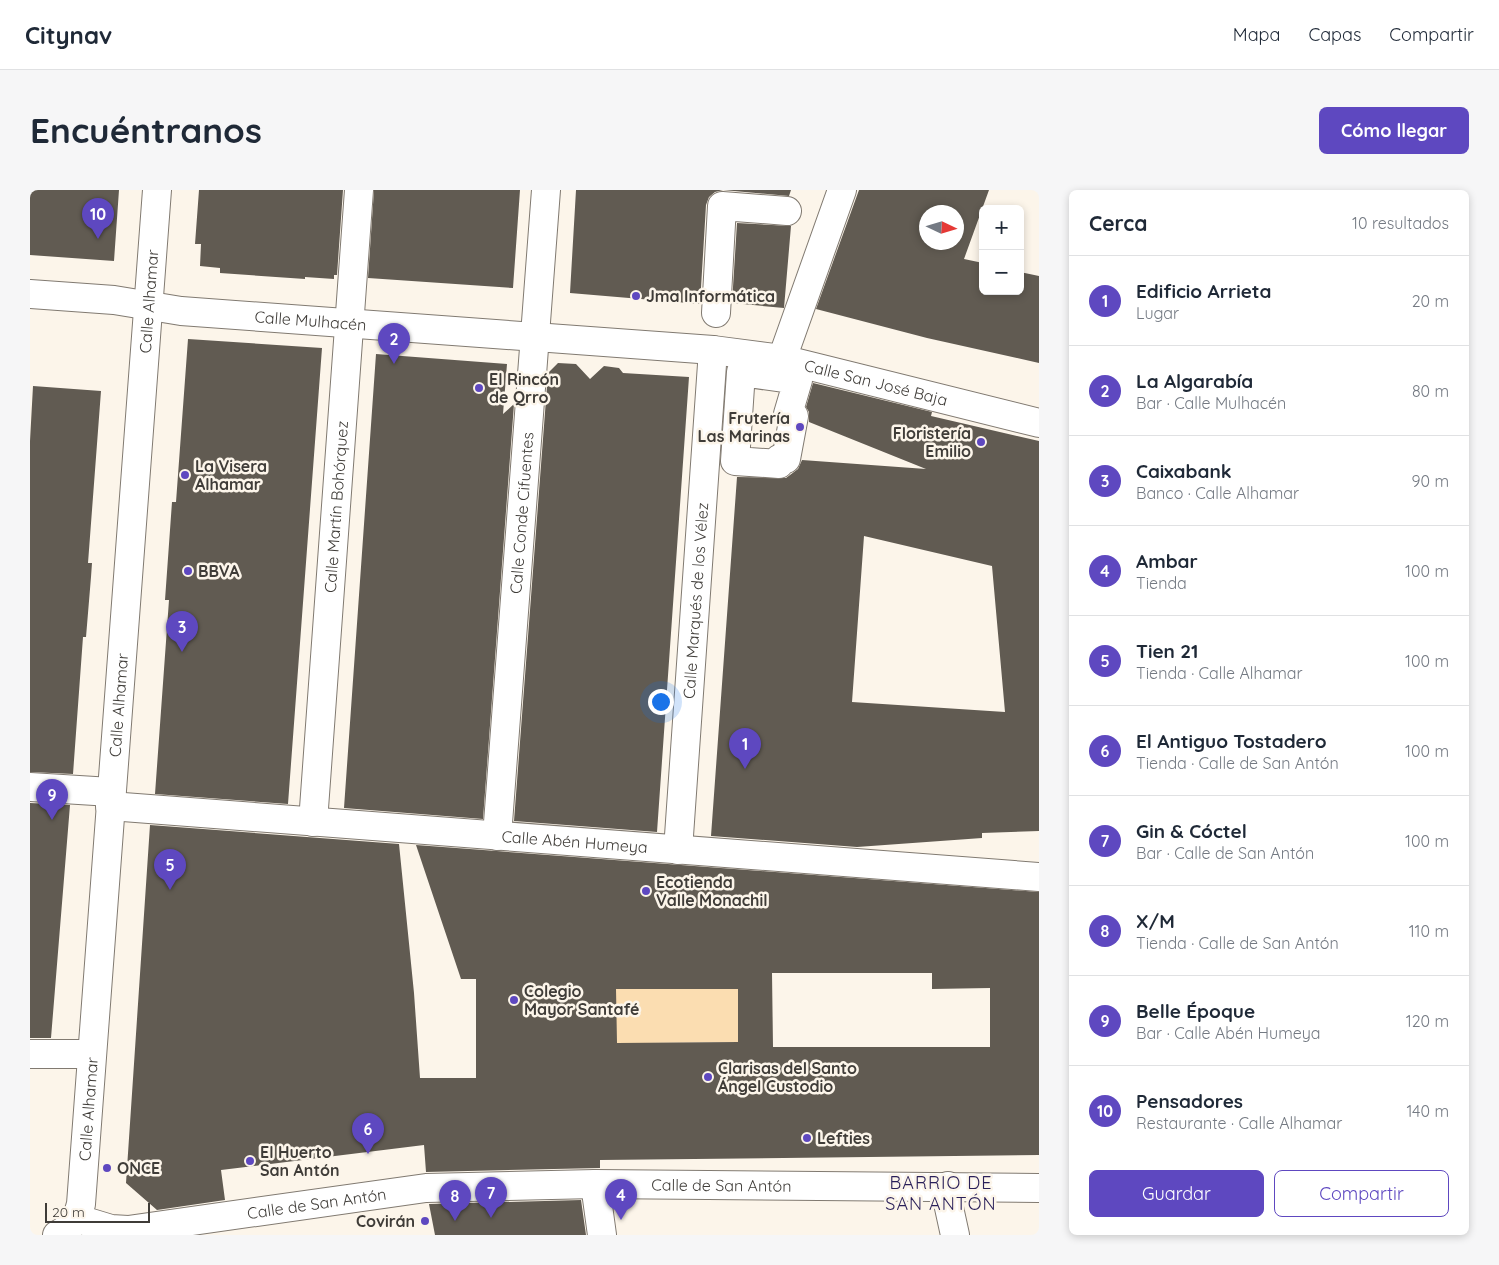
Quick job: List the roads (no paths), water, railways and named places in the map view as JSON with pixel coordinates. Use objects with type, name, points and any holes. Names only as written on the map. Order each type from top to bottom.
[{"type":"street","name":"Calle Alhamar","points":[[67,1227],[81,1204],[157,190]]},
{"type":"street","name":"Calle Martín Bohórquez","points":[[313,822],[359,190]]},
{"type":"street","name":"Calle Conde Cifuentes","points":[[497,836],[546,190]]},
{"type":"street","points":[[782,359],[842,190]]},
{"type":"street","points":[[716,313],[722,206],[787,211]]},
{"type":"street","name":"Calle Mulhacén","points":[[30,294],[114,300],[181,311],[713,350]]},
{"type":"street","name":"Calle San José Baja","points":[[713,350],[782,359],[1039,423]]},
{"type":"street","name":"Calle Marqués de los Vélez","points":[[678,850],[713,350]]},
{"type":"street","name":"Calle Abén Humeya","points":[[30,787],[110,800],[313,822],[1039,877]]},
{"type":"street","points":[[30,1054],[91,1054]]},
{"type":"street","points":[[595,1184],[602,1235]]},
{"type":"street","name":"Calle de San Antón","points":[[67,1227],[128,1230],[426,1188],[595,1184],[1039,1188]]},
{"type":"street","points":[[948,1186],[948,1203],[955,1235]]},
{"type":"place","name":"Pensadores","points":[[98,239]]},
{"type":"place","name":"Jma Informática","points":[[636,296]]},
{"type":"place","name":"La Algarabía","points":[[394,364]]},
{"type":"place","name":"El Rincón de Qrro","points":[[479,388]]},
{"type":"place","name":"Frutería Las Marinas","points":[[800,427]]},
{"type":"place","name":"Floristería Emilio","points":[[981,442]]},
{"type":"place","name":"La Visera Alhamar","points":[[185,475]]},
{"type":"place","name":"BBVA","points":[[188,571]]},
{"type":"place","name":"Caixabank","points":[[182,652]]},
{"type":"place","name":"Edificio Arrieta","points":[[745,769]]},
{"type":"place","name":"Belle Époque","points":[[52,820]]},
{"type":"place","name":"Tien 21","points":[[170,890]]},
{"type":"place","name":"Ecotienda Valle Monachil","points":[[646,891]]},
{"type":"place","name":"Colegio Mayor Santafé","points":[[514,1000]]},
{"type":"place","name":"Clarisas del Santo Ángel Custodio","points":[[708,1077]]},
{"type":"place","name":"Lefties","points":[[807,1138]]},
{"type":"place","name":"El Antiguo Tostadero","points":[[368,1154]]},
{"type":"place","name":"El Huerto San Antón","points":[[250,1161]]},
{"type":"place","name":"ONCE","points":[[107,1168]]},
{"type":"place","name":"Gin & Cóctel","points":[[491,1218]]},
{"type":"place","name":"Ambar","points":[[621,1220]]},
{"type":"place","name":"Covirán","points":[[425,1221]]},
{"type":"place","name":"X/M","points":[[455,1221]]},
{"type":"district","name":"BARRIO DE SAN ANTÓN","points":[[941,1192]]}]
